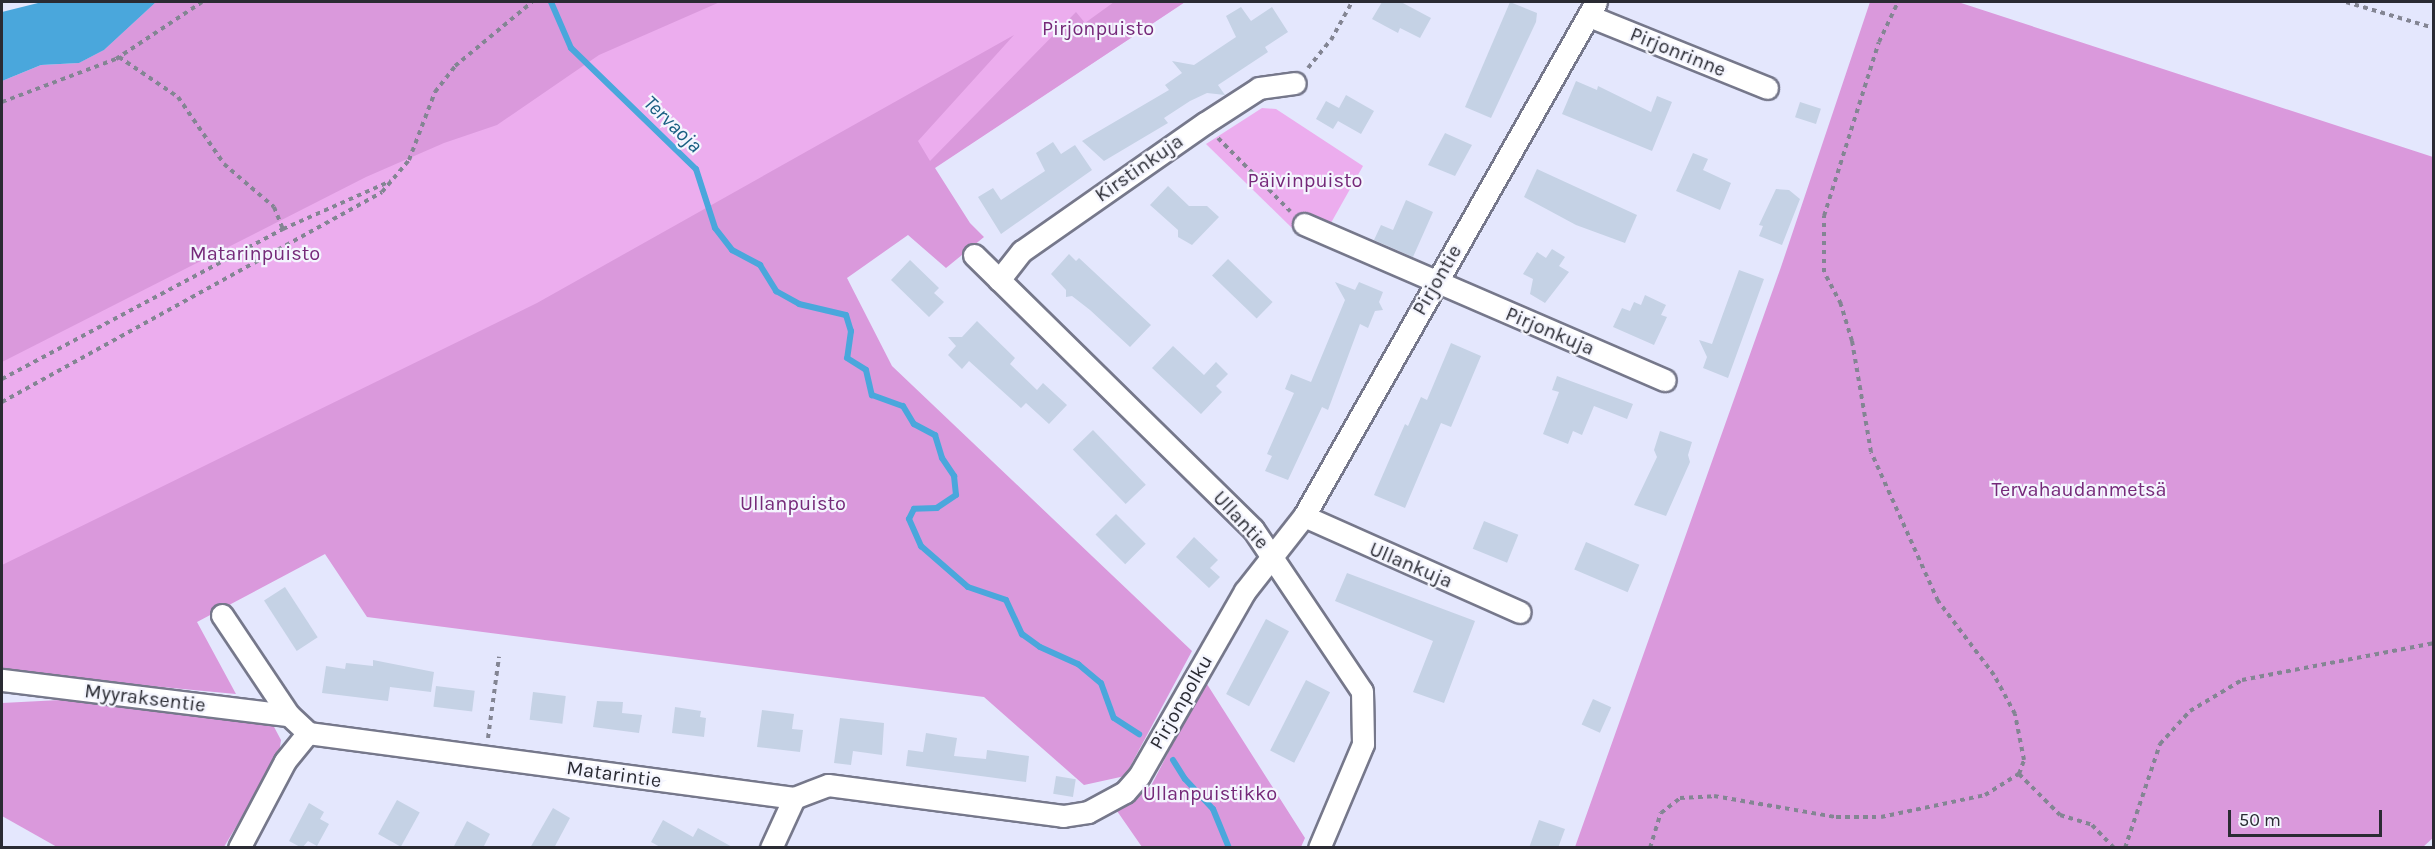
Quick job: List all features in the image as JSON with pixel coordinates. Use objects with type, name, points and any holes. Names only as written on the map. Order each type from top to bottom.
[{"type":"street","name":"Pirjonrinne","points":[[1592,9],[1767,88]]},
{"type":"street","name":"Pirjontie","points":[[1274,555],[1304,516],[1592,9]]},
{"type":"street","name":"Kirstinkuja","points":[[999,280],[1022,251],[1205,123],[1259,88],[1295,83]]},
{"type":"street","name":"Pirjonkuja","points":[[1304,224],[1435,283],[1665,380]]},
{"type":"street","name":"Ullantie","points":[[974,255],[1253,529],[1274,555],[1362,692],[1363,744],[1319,848]]},
{"type":"street","name":"Ullankuja","points":[[1304,516],[1520,612]]},
{"type":"street","name":"Pirjonpolku","points":[[1063,816],[1088,812],[1106,804],[1125,792],[1139,776],[1245,591],[1274,555]]},
{"type":"street","points":[[222,615],[289,715],[308,733],[285,761],[239,848]]},
{"type":"street","name":"Myyraksentie","points":[[2,681],[289,715]]},
{"type":"street","name":"Matarintie","points":[[308,733],[794,798],[828,785],[1063,816]]},
{"type":"street","points":[[771,848],[794,798]]},
{"type":"path","points":[[2,102],[119,57],[202,2]]},
{"type":"path","points":[[2,402],[382,192],[409,160],[435,92],[455,66],[532,2]]},
{"type":"path","points":[[1295,83],[1331,40],[1352,2]]},
{"type":"path","points":[[1898,2],[1880,42],[1824,216],[1824,272],[1841,304],[1852,341],[1871,452],[1938,601],[1994,675],[2015,714],[2023,746],[2019,774]]},
{"type":"path","points":[[2346,2],[2433,28]]},
{"type":"path","points":[[119,57],[178,97],[224,164],[274,207],[283,229]]},
{"type":"path","points":[[1205,123],[1233,156],[1304,224]]},
{"type":"path","points":[[2,379],[283,229],[392,180]]},
{"type":"path","points":[[2125,848],[2160,744],[2190,711],[2242,680],[2433,643]]},
{"type":"path","points":[[485,757],[499,657]]},
{"type":"path","points":[[1650,848],[1661,813],[1680,798],[1714,796],[1836,817],[1881,817],[1985,795],[2019,774]]},
{"type":"path","points":[[2019,774],[2060,815],[2092,825],[2114,848]]},
{"type":"green space","name":"Matarinpuisto","points":[[156,2],[1185,2],[934,168],[2,665],[2,81],[79,63],[104,50]]},
{"type":"green space","points":[[156,2],[720,2],[599,55],[497,125],[444,143],[366,177],[2,362],[2,81],[41,65],[79,63],[104,50]]},
{"type":"green space","points":[[1114,2],[1185,2],[935,168],[970,223],[984,237],[946,268],[908,235],[847,278],[892,366],[1192,651],[1125,776],[1084,785],[984,697],[367,617],[325,554],[197,622],[236,694],[2,672],[2,565],[537,303],[1014,35],[918,141],[930,161],[1076,12],[1085,23]]},
{"type":"green space","name":"Tervahaudanmetsä","points":[[1870,2],[1958,2],[2433,157],[2434,837],[2423,847],[1575,847],[1781,267]]},
{"type":"green space","name":"Päivinpuisto","points":[[1262,108],[1276,109],[1363,166],[1327,230],[1293,229],[1206,144]]},
{"type":"green space","name":"Ullanpuistikko","points":[[1205,681],[1305,838],[1301,847],[1142,847],[1117,811],[1151,786]]},
{"type":"green space","points":[[60,700],[273,725],[281,740],[279,754],[224,847],[57,847],[2,816],[2,703]]},
{"type":"water","points":[[42,2],[156,2],[104,50],[79,63],[41,65],[2,81],[2,12]]},
{"type":"building","points":[[1382,2],[1401,2],[1431,18],[1420,38],[1400,28],[1398,33],[1372,19]]},
{"type":"building","points":[[1510,2],[1537,13],[1536,22],[1491,118],[1465,107]]},
{"type":"building","points":[[1241,7],[1251,21],[1272,7],[1288,32],[1265,47],[1268,52],[1218,85],[1225,95],[1207,93],[1190,101],[1164,118],[1168,123],[1104,161],[1082,141],[1169,90],[1165,85],[1182,73],[1172,61],[1194,65],[1236,37],[1226,16]]},
{"type":"building","points":[[1576,81],[1597,90],[1598,86],[1651,112],[1657,96],[1672,102],[1652,151],[1562,114]]},
{"type":"building","points":[[1346,95],[1374,111],[1361,134],[1338,121],[1333,129],[1316,119],[1326,101],[1339,108]]},
{"type":"building","points":[[1800,102],[1821,109],[1816,124],[1795,117]]},
{"type":"building","points":[[1445,133],[1472,145],[1455,176],[1428,165]]},
{"type":"building","points":[[1053,142],[1061,154],[1075,145],[1092,170],[1001,234],[978,197],[993,188],[1001,200],[1045,171],[1036,153]]},
{"type":"building","points":[[1693,153],[1708,159],[1703,170],[1731,183],[1720,210],[1676,191]]},
{"type":"building","points":[[1537,169],[1637,215],[1625,243],[1576,225],[1524,197]]},
{"type":"building","points":[[1168,186],[1189,206],[1207,206],[1219,217],[1192,245],[1178,237],[1178,230],[1150,205]]},
{"type":"building","points":[[1776,189],[1789,190],[1800,199],[1782,245],[1759,236],[1763,226],[1759,225]]},
{"type":"building","points":[[1406,200],[1433,212],[1413,257],[1374,240],[1381,225],[1393,230]]},
{"type":"building","points":[[1552,249],[1565,257],[1559,266],[1569,272],[1545,303],[1530,294],[1533,279],[1523,274],[1537,252],[1546,258]]},
{"type":"building","points":[[1069,254],[1076,261],[1079,258],[1151,325],[1130,347],[1090,310],[1072,296],[1066,297],[1066,290],[1051,274]]},
{"type":"building","points":[[1228,259],[1273,302],[1257,319],[1212,276]]},
{"type":"building","points":[[910,260],[939,288],[934,293],[944,302],[929,317],[891,280]]},
{"type":"building","points":[[1739,270],[1764,279],[1728,378],[1703,368],[1707,357],[1699,340],[1712,344]]},
{"type":"building","points":[[1335,282],[1355,290],[1359,282],[1383,292],[1379,302],[1383,310],[1375,311],[1368,328],[1360,324],[1328,410],[1322,407],[1288,480],[1265,471],[1272,456],[1267,454],[1294,393],[1285,389],[1291,374],[1311,382],[1345,300]]},
{"type":"building","points":[[1645,295],[1666,305],[1661,315],[1667,317],[1654,345],[1613,327],[1622,308],[1630,311],[1634,302],[1641,305]]},
{"type":"building","points":[[977,321],[1015,358],[1010,364],[1037,390],[1043,383],[1067,405],[1049,424],[1026,403],[1021,408],[969,361],[962,369],[948,355],[956,346],[948,337],[962,337]]},
{"type":"building","points":[[1451,343],[1481,356],[1451,427],[1441,423],[1405,508],[1374,495],[1405,424],[1408,426],[1421,397],[1427,400]]},
{"type":"building","points":[[1173,346],[1204,375],[1216,362],[1228,374],[1216,386],[1222,392],[1201,414],[1152,368]]},
{"type":"building","points":[[1557,376],[1633,404],[1627,419],[1594,406],[1582,435],[1573,431],[1568,444],[1543,434],[1559,392],[1552,390]]},
{"type":"building","points":[[1093,430],[1146,485],[1126,504],[1073,449]]},
{"type":"building","points":[[1660,431],[1692,442],[1688,455],[1690,462],[1666,516],[1634,505],[1657,457],[1654,450]]},
{"type":"building","points":[[1116,514],[1146,544],[1125,564],[1095,535]]},
{"type":"building","points":[[1484,521],[1518,535],[1507,563],[1473,549]]},
{"type":"building","points":[[1194,537],[1218,560],[1210,568],[1220,577],[1209,588],[1176,557]]},
{"type":"building","points":[[1586,542],[1639,565],[1628,592],[1574,570]]},
{"type":"building","points":[[1347,573],[1475,621],[1444,703],[1413,692],[1433,641],[1335,601]]},
{"type":"building","points":[[285,587],[318,637],[297,651],[264,601]]},
{"type":"building","points":[[1266,619],[1289,631],[1249,706],[1226,694]]},
{"type":"building","points":[[373,660],[434,672],[431,692],[390,687],[388,701],[322,693],[326,666],[345,669],[346,663],[373,666]]},
{"type":"building","points":[[1306,680],[1330,692],[1294,763],[1270,750]]},
{"type":"building","points":[[436,686],[475,691],[472,712],[433,707]]},
{"type":"building","points":[[533,692],[566,696],[562,724],[530,720]]},
{"type":"building","points":[[1593,699],[1611,707],[1600,733],[1582,725]]},
{"type":"building","points":[[597,701],[623,702],[622,713],[642,715],[639,733],[593,727]]},
{"type":"building","points":[[675,707],[701,711],[700,717],[706,718],[704,737],[672,733]]},
{"type":"building","points":[[762,710],[794,714],[792,729],[803,730],[800,752],[757,747]]},
{"type":"building","points":[[840,718],[884,723],[882,755],[853,751],[851,765],[834,763]]},
{"type":"building","points":[[926,733],[957,738],[954,756],[986,759],[987,750],[1029,756],[1026,782],[906,766],[908,750],[923,752]]},
{"type":"building","points":[[1056,776],[1076,779],[1073,797],[1053,794]]},
{"type":"building","points":[[397,800],[420,813],[401,847],[378,834]]},
{"type":"building","points":[[309,803],[324,812],[320,819],[329,824],[317,846],[308,841],[302,848],[289,841]]},
{"type":"building","points":[[553,808],[570,818],[554,848],[530,848]]},
{"type":"building","points":[[663,820],[693,837],[698,828],[734,848],[662,848],[651,842]]},
{"type":"building","points":[[1539,820],[1565,829],[1558,848],[1529,848]]},
{"type":"building","points":[[467,821],[490,834],[483,848],[453,848]]},
{"type":"waterway","name":"Tervaoja","points":[[551,2],[571,48],[696,169],[715,228],[732,250],[760,265],[776,291],[799,304],[846,315],[851,331],[847,358],[866,370],[872,395],[903,406],[914,424],[935,435],[942,458],[954,476],[956,495],[937,508],[914,509],[909,519],[921,546],[968,587],[1006,600],[1022,634],[1040,647],[1078,664],[1101,683],[1114,718],[1139,734]]},
{"type":"waterway","name":"Tervaoja","points":[[1173,760],[1185,779],[1213,809],[1229,848]]},
{"type":"park label","name":"Pirjonpuisto","points":[[1098,28]]},
{"type":"park label","name":"Ullanpuisto","points":[[793,503]]}]
